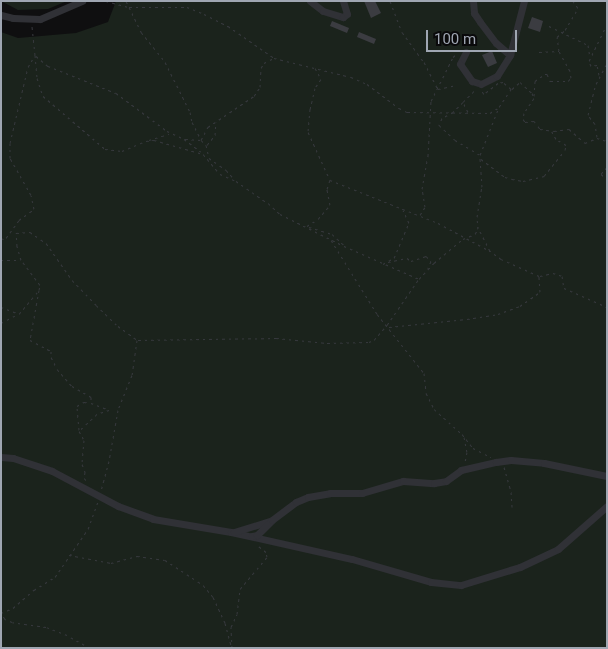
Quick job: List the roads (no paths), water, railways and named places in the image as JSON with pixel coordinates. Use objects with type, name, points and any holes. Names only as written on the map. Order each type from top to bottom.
[{"type":"street","points":[[1,15],[40,19],[82,1]]},
{"type":"street","points":[[310,1],[324,11],[344,17],[347,14],[344,1]]},
{"type":"street","points":[[473,1],[474,13],[480,22],[496,43],[510,55]]},
{"type":"street","points":[[463,51],[461,68],[472,81],[481,84],[497,76],[510,55],[524,1]]},
{"type":"street","points":[[1,457],[13,458],[52,471],[100,497],[153,519],[231,532],[352,559],[432,582],[461,585],[520,567],[558,549],[607,506]]},
{"type":"street","points":[[249,536],[258,535],[272,520],[296,502],[308,497],[330,493],[362,493],[403,481],[434,484],[446,481],[462,470],[499,462],[511,460],[544,463],[606,476]]},
{"type":"street","points":[[231,532],[272,520]]}]
